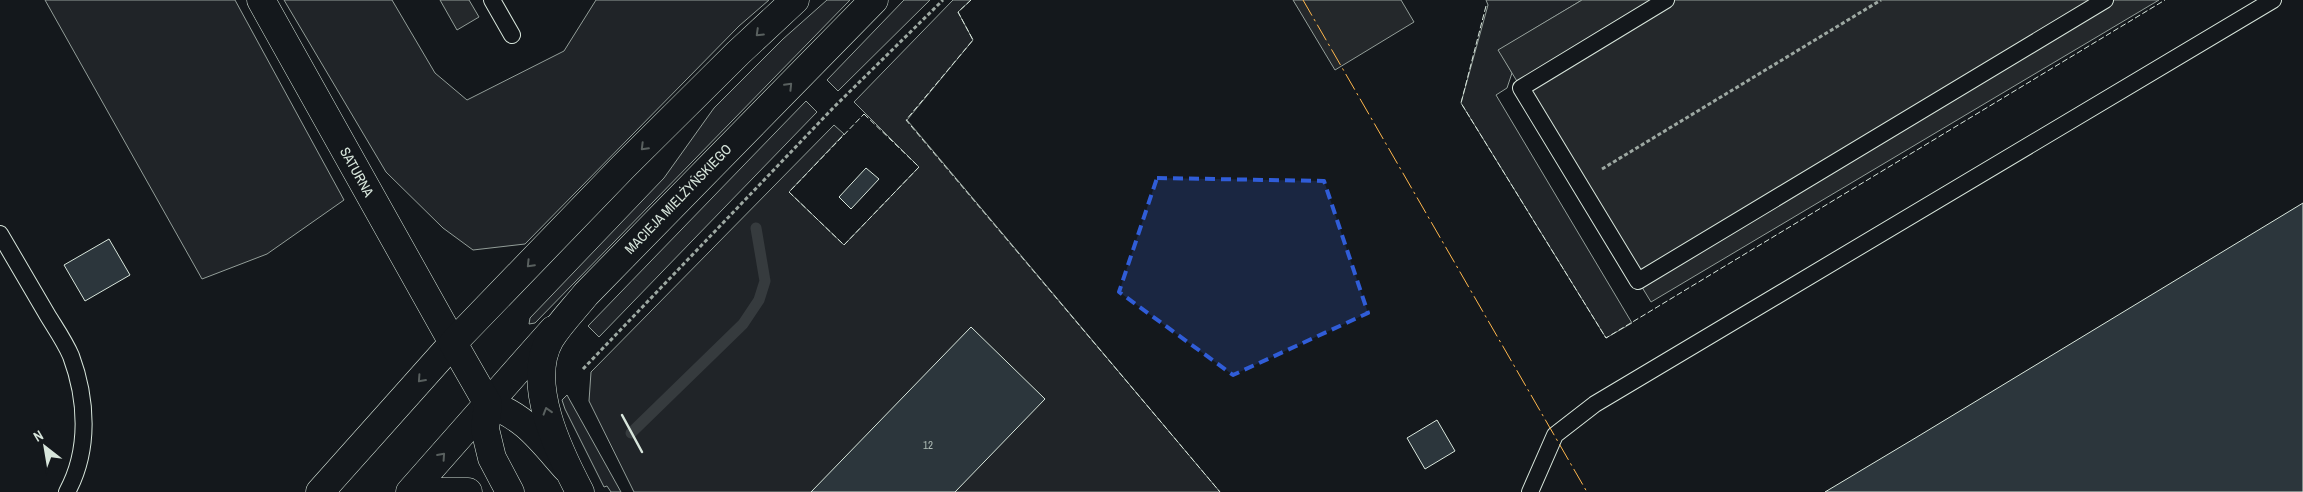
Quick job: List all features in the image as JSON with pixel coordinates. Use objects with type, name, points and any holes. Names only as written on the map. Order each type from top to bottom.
[{"type":"street","name":"SATURNA","points":[[261,0],[453,343]]},
{"type":"street","points":[[320,492],[453,343],[624,167],[738,53],[795,0]]},
{"type":"street","name":"MACIEJA MIELŻYŃSKIEGO","points":[[410,492],[586,294],[874,0]]},
{"type":"street","points":[[575,482],[540,389],[541,364],[550,340],[586,294]]},
{"type":"street","points":[[453,343],[488,404],[485,429],[492,458],[510,492]]},
{"type":"street","points":[[488,404],[507,410],[526,422],[575,482]]},
{"type":"street","points":[[440,492],[468,492]]},
{"type":"lane","points":[[492,0],[512,35]]},
{"type":"lane","points":[[1666,0],[1521,88],[1638,281],[2105,0]]},
{"type":"lane","points":[[1530,492],[1555,435],[1595,404],[2273,0]]},
{"type":"lane","points":[[0,234],[70,355],[80,387],[85,420],[82,444],[72,483],[67,492]]},
{"type":"path","points":[[583,369],[834,107],[943,0]]},
{"type":"path","points":[[1579,183],[1881,0]]},
{"type":"highlighted area","points":[[1157,178],[1324,181],[1368,313],[1233,375],[1119,292]]},
{"type":"shaded area","points":[[45,0],[235,0],[344,200],[267,254],[202,279]]},
{"type":"shaded area","points":[[284,0],[392,0],[435,73],[467,100],[564,51],[596,0],[769,0],[739,26],[525,244],[473,250],[443,228],[386,172]]},
{"type":"shaded area","points":[[440,0],[469,0],[479,17],[457,30]]},
{"type":"shaded area","points":[[827,0],[850,0],[535,323],[529,324],[530,318],[664,178],[714,108],[783,39]]},
{"type":"shaded area","points":[[904,0],[930,0],[838,91],[827,80]]},
{"type":"shaded area","points":[[953,0],[971,0],[958,12],[973,40],[907,120],[1220,492],[634,492],[589,401],[591,372],[834,125],[844,134],[789,192],[844,245],[919,167],[854,102]]},
{"type":"shaded area","points":[[1293,0],[1401,0],[1414,22],[1335,70]]},
{"type":"shaded area","points":[[1486,0],[1582,0],[1499,50],[1512,73],[1507,88],[1496,95],[1632,323],[1606,338],[1461,103],[1488,5]]},
{"type":"shaded area","points":[[1582,0],[2159,0],[1651,302],[1498,50]]},
{"type":"shaded area","points":[[806,101],[817,112],[599,337],[588,326]]},
{"type":"shaded area","points":[[567,395],[621,492],[611,492],[607,486],[604,487],[565,409],[562,400]]},
{"type":"building","points":[[866,168],[879,179],[851,209],[839,197]]},
{"type":"building","points":[[2303,203],[2303,492],[1825,492],[1917,437]]},
{"type":"building","points":[[109,239],[130,275],[85,301],[64,265]]},
{"type":"building","points":[[971,327],[1045,399],[955,492],[811,492]]},
{"type":"building","points":[[1437,420],[1455,451],[1425,469],[1407,438]]},
{"type":"waterway","points":[[631,433],[743,324],[759,300],[765,281],[756,228]]},
{"type":"fence","points":[[971,0],[958,12],[973,40],[906,120],[1220,492]]},
{"type":"fence","points":[[1486,6],[1461,103],[1606,338],[2165,0]]},
{"type":"fence","points":[[864,114],[919,167],[844,245],[789,192],[864,114]]},
{"type":"wall","points":[[622,415],[642,452]]},
{"type":"power","points":[[1303,0],[1587,492]]}]
